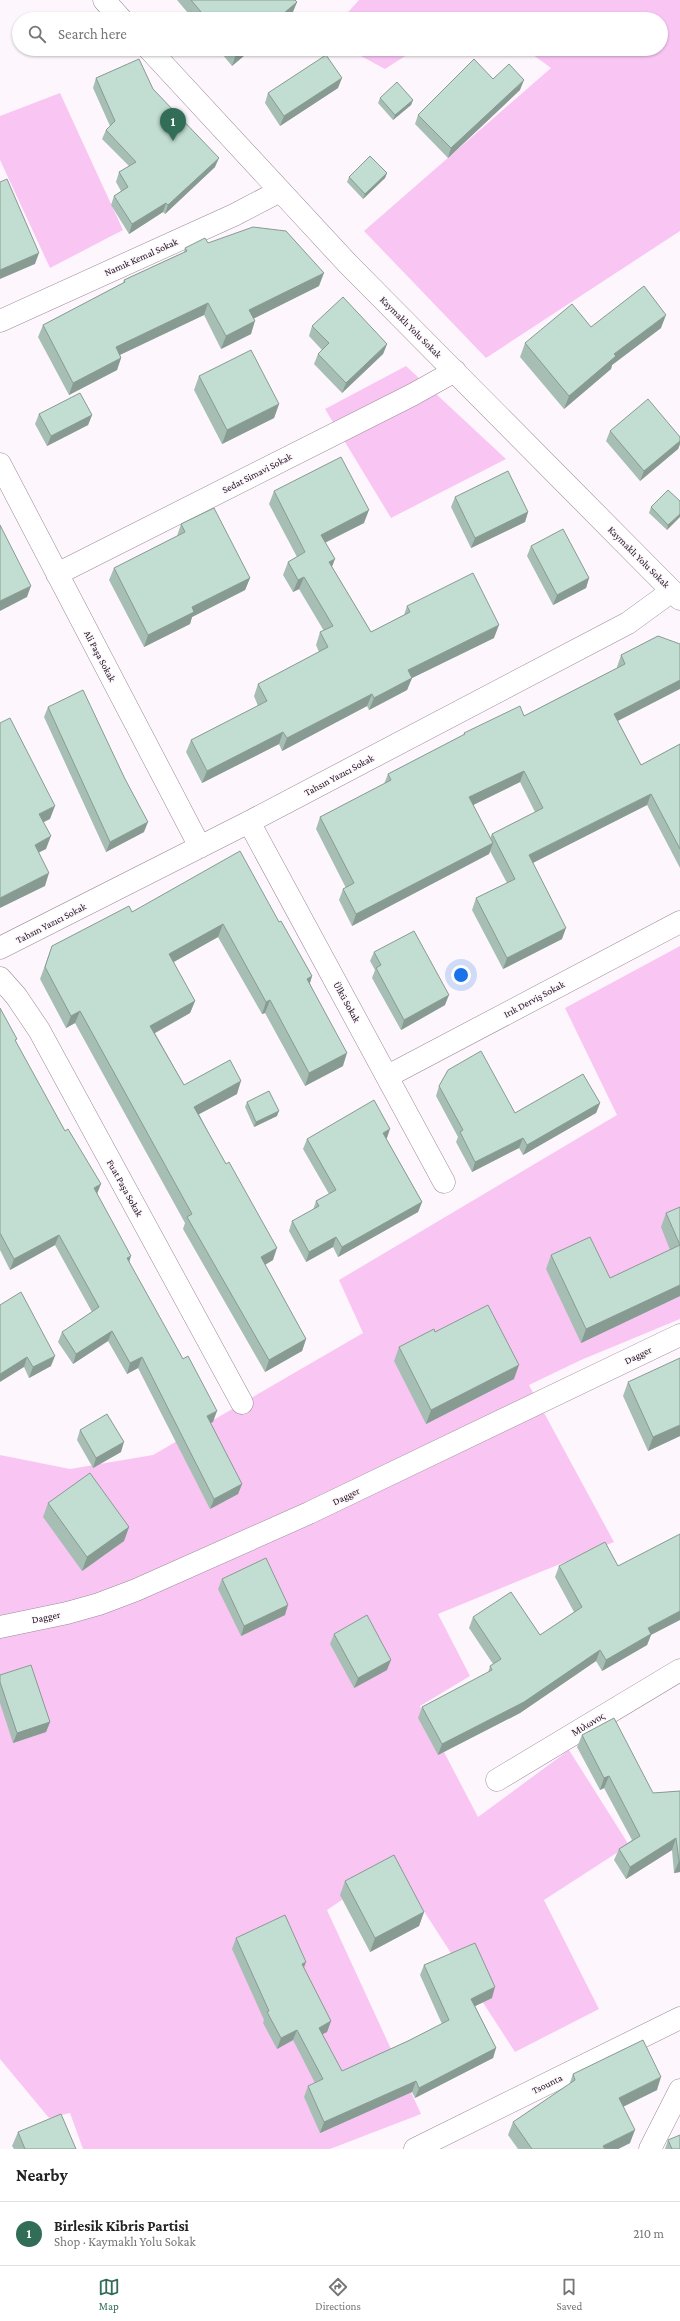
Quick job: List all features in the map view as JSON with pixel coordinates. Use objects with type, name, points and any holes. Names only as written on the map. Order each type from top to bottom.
[{"type":"street","points":[[104,0],[115,12]]},
{"type":"street","name":"Kaymaklı Yolu Sokak","points":[[155,56],[348,264],[676,595]]},
{"type":"street","name":"Namık Kemal Sokak","points":[[0,321],[234,215],[280,191]]},
{"type":"street","name":"Sedat Simavi Sokak","points":[[57,574],[412,395],[455,371]]},
{"type":"street","name":"Ali Paşa Sokak","points":[[0,464],[200,847]]},
{"type":"street","name":"Tahsın Yazıcı Sokak","points":[[0,948],[249,822],[628,623],[676,595]]},
{"type":"street","name":"Ülkü Sokak","points":[[249,822],[388,1076],[444,1182]]},
{"type":"street","name":"Irık Derviş Sokak","points":[[388,1076],[680,922]]},
{"type":"street","name":"Fuat Paşa Sokak","points":[[0,978],[16,996],[39,1030],[242,1403]]},
{"type":"street","name":"Dagger","points":[[0,1627],[74,1612],[136,1590],[309,1513],[680,1335]]},
{"type":"street","name":"Μιλωνος","points":[[497,1780],[680,1670]]},
{"type":"street","name":"Tsounta","points":[[415,2149],[680,2018]]},
{"type":"street","points":[[650,2149],[680,2090]]},
{"type":"shaded area","points":[[359,0],[680,0],[680,231],[486,358],[364,231],[551,68],[535,56],[668,56],[668,12],[348,12]]},
{"type":"shaded area","points":[[361,56],[405,56],[385,69]]},
{"type":"shaded area","points":[[60,93],[123,230],[50,268],[0,160],[0,116]]},
{"type":"shaded area","points":[[406,366],[506,459],[391,518],[325,409]]},
{"type":"shaded area","points":[[680,946],[680,1319],[581,1360],[529,1385],[614,1542],[438,1614],[470,1676],[420,1706],[478,1817],[569,1750],[629,1845],[544,1900],[599,2009],[515,2052],[394,1865],[327,1910],[421,2114],[330,2149],[83,2149],[70,2113],[49,2118],[0,2059],[0,1455],[70,1469],[153,1455],[363,1333],[339,1280],[617,1115],[565,1008]]},
{"type":"building","points":[[191,0],[295,0],[297,2],[285,12],[201,12]]},
{"type":"building","points":[[324,56],[327,56],[342,78],[284,116],[268,93]]},
{"type":"building","points":[[139,59],[153,89],[219,158],[168,205],[166,203],[132,224],[114,196],[128,187],[119,172],[136,162],[106,130],[115,121],[96,78]]},
{"type":"building","points":[[474,59],[493,79],[509,64],[524,80],[451,148],[418,115]]},
{"type":"building","points":[[397,82],[413,100],[395,115],[380,98]]},
{"type":"building","points":[[370,156],[387,173],[365,194],[349,177]]},
{"type":"building","points":[[7,179],[39,253],[0,270],[0,182]]},
{"type":"building","points":[[253,227],[286,231],[324,273],[249,310],[255,321],[226,336],[208,303],[116,347],[121,358],[73,383],[43,325],[125,282],[124,280],[187,251],[185,248],[205,238],[208,243]]},
{"type":"building","points":[[644,286],[666,315],[614,354],[616,356],[569,396],[525,343],[572,304],[591,327]]},
{"type":"building","points":[[343,297],[387,344],[346,383],[318,354],[329,343],[312,326]]},
{"type":"building","points":[[251,350],[279,404],[227,430],[199,376]]},
{"type":"building","points":[[80,393],[92,415],[51,436],[39,414]]},
{"type":"building","points":[[648,399],[680,437],[680,441],[644,471],[610,431]]},
{"type":"building","points":[[341,457],[369,510],[321,535],[335,559],[329,562],[371,632],[410,612],[407,606],[473,573],[499,625],[408,670],[412,678],[374,698],[372,694],[287,738],[283,732],[207,771],[191,740],[267,701],[258,684],[328,647],[320,632],[333,626],[304,577],[298,580],[288,562],[305,552],[274,491]]},
{"type":"building","points":[[508,471],[528,512],[475,538],[455,497]]},
{"type":"building","points":[[668,490],[680,501],[680,514],[668,525],[651,507]]},
{"type":"building","points":[[214,508],[250,578],[192,607],[194,612],[148,635],[114,568],[185,532],[181,524]]},
{"type":"building","points":[[0,525],[31,586],[0,601]]},
{"type":"building","points":[[563,529],[589,578],[557,595],[531,546]]},
{"type":"building","points":[[658,636],[680,644],[680,680],[614,714],[641,765],[680,744],[680,849],[651,794],[529,855],[566,928],[507,958],[476,898],[515,879],[492,834],[543,808],[524,771],[469,797],[493,843],[356,914],[343,889],[354,883],[320,817],[391,780],[388,774],[465,734],[464,733],[520,706],[524,716],[625,664],[621,655]]},
{"type":"building","points":[[83,690],[125,779],[148,822],[110,842],[48,707]]},
{"type":"building","points":[[10,718],[55,806],[39,814],[51,836],[35,845],[49,873],[0,898],[0,723]]},
{"type":"building","points":[[240,851],[279,922],[281,921],[312,976],[307,979],[347,1053],[309,1073],[270,1000],[266,1002],[223,924],[169,954],[195,1001],[150,1026],[184,1085],[230,1060],[241,1081],[194,1107],[226,1164],[229,1162],[277,1248],[261,1257],[306,1339],[269,1360],[187,1217],[192,1214],[80,1011],[71,1016],[45,967],[52,946],[129,906],[132,912]]},
{"type":"building","points":[[414,931],[449,995],[404,1020],[376,968],[381,965],[374,952]]},
{"type":"building","points":[[0,1008],[17,1039],[15,1040],[65,1131],[68,1129],[101,1184],[94,1188],[131,1256],[127,1258],[183,1359],[188,1356],[217,1411],[207,1416],[242,1484],[214,1499],[142,1357],[130,1363],[112,1331],[76,1354],[62,1332],[99,1307],[59,1235],[14,1259],[0,1233]]},
{"type":"building","points":[[481,1051],[515,1113],[583,1074],[600,1103],[527,1145],[523,1138],[475,1162],[460,1132],[463,1130],[439,1086],[448,1070]]},
{"type":"building","points":[[269,1091],[279,1111],[256,1122],[247,1102]]},
{"type":"building","points":[[374,1100],[390,1129],[383,1133],[422,1202],[342,1247],[336,1237],[309,1252],[292,1221],[319,1206],[316,1201],[336,1190],[307,1139]]},
{"type":"building","points":[[680,1207],[680,1245],[666,1213]]},
{"type":"building","points":[[590,1237],[610,1278],[680,1245],[680,1285],[586,1329],[551,1255]]},
{"type":"building","points":[[21,1292],[55,1356],[33,1367],[27,1357],[0,1374],[0,1305]]},
{"type":"building","points":[[488,1305],[519,1365],[431,1410],[399,1347],[434,1329],[435,1332]]},
{"type":"building","points":[[680,1358],[680,1425],[653,1437],[628,1382]]},
{"type":"building","points":[[107,1414],[124,1442],[96,1458],[80,1430]]},
{"type":"building","points":[[90,1473],[129,1527],[87,1557],[48,1503]]},
{"type":"building","points":[[680,1534],[680,1611],[648,1628],[651,1634],[606,1660],[600,1650],[524,1702],[442,1744],[422,1707],[492,1670],[490,1666],[501,1659],[473,1617],[511,1592],[540,1635],[582,1607],[559,1566],[605,1542],[618,1566]]},
{"type":"building","points":[[266,1558],[288,1605],[244,1626],[222,1579]]},
{"type":"building","points":[[367,1615],[391,1660],[358,1678],[334,1634]]},
{"type":"building","points":[[31,1665],[50,1722],[17,1733],[0,1682],[0,1675]]},
{"type":"building","points":[[614,1718],[653,1793],[680,1791],[680,1861],[676,1838],[630,1867],[619,1849],[640,1836],[609,1776],[604,1778],[582,1735]]},
{"type":"building","points":[[394,1855],[424,1912],[375,1938],[345,1881]]},
{"type":"building","points":[[285,1915],[306,1962],[302,1964],[331,2021],[319,2028],[342,2071],[408,2041],[449,2020],[424,1965],[475,1943],[495,1987],[471,1999],[496,2048],[419,2088],[416,2081],[324,2122],[308,2086],[323,2079],[297,2030],[281,2038],[267,2012],[269,2011],[236,1938]]},
{"type":"building","points":[[643,2040],[661,2077],[619,2098],[635,2130],[603,2146],[605,2149],[532,2149],[513,2122],[575,2080],[573,2074]]},
{"type":"building","points":[[61,2114],[76,2149],[25,2149],[18,2132]]},
{"type":"building","points":[[680,2135],[680,2149],[672,2149],[668,2140]]},
{"type":"place","name":"Birlesik Kibris Partisi","points":[[173,141]]}]
